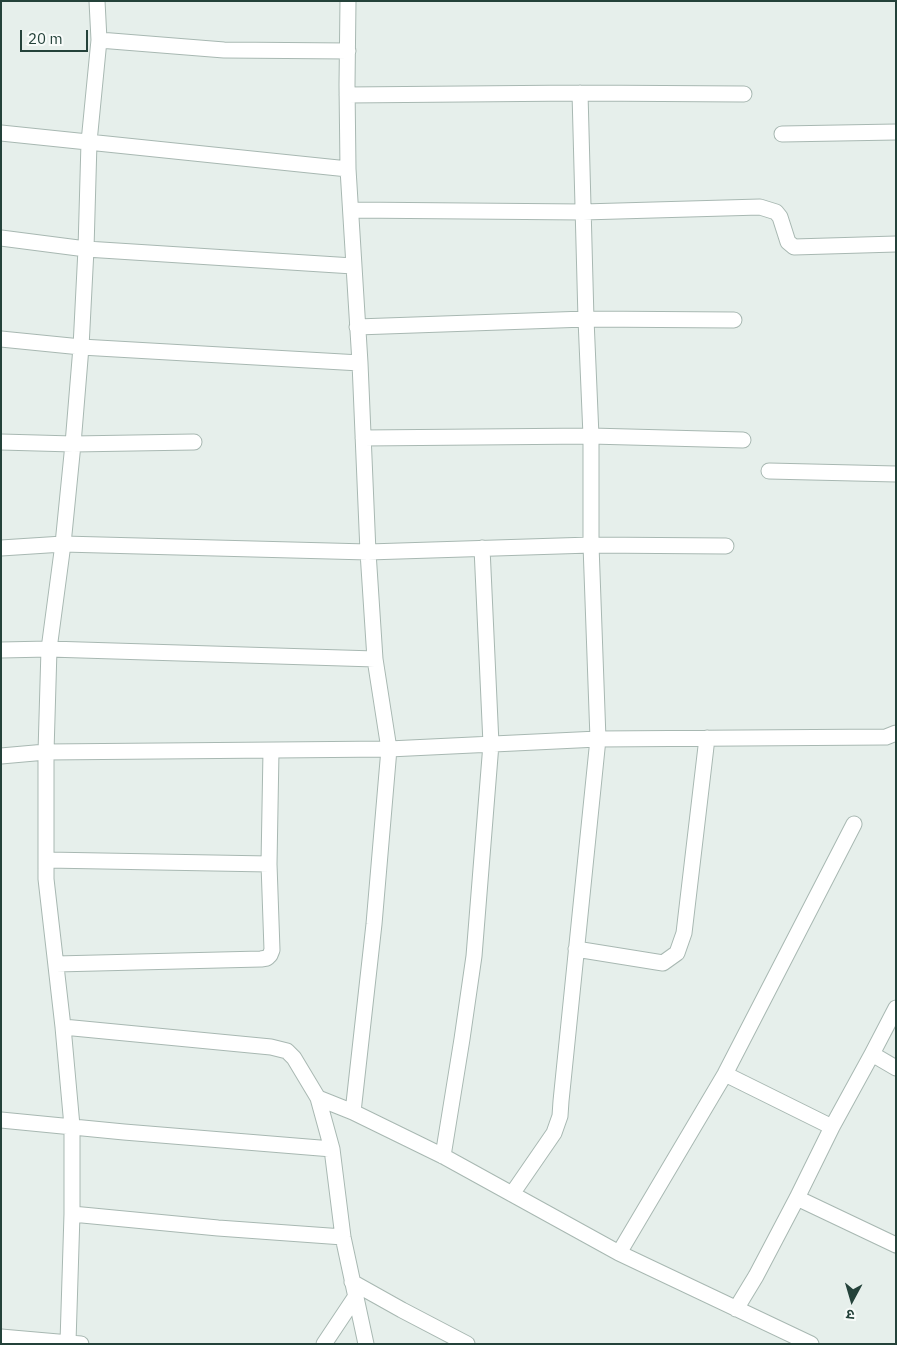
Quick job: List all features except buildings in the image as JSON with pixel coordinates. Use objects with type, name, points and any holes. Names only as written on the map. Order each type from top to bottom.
[{"type":"street","points":[[1,1336],[75,1343],[72,1126],[46,879],[46,752],[49,649],[63,544],[81,347],[89,142],[99,40],[97,1]]},
{"type":"street","points":[[348,1],[348,169],[360,363],[368,552],[375,658],[389,749],[374,924],[353,1112]]},
{"type":"street","points":[[99,40],[224,50],[348,51]]},
{"type":"street","points":[[512,1194],[554,1133],[560,1116],[598,739],[580,94]]},
{"type":"street","points":[[347,95],[744,94]]},
{"type":"street","points":[[782,134],[896,132]]},
{"type":"street","points":[[1,133],[348,169]]},
{"type":"street","points":[[350,210],[583,212],[760,207],[776,212],[780,217],[788,242],[794,246],[896,244]]},
{"type":"street","points":[[1,238],[86,248],[353,266]]},
{"type":"street","points":[[357,327],[586,319],[734,320]]},
{"type":"street","points":[[1,339],[81,347],[360,363]]},
{"type":"street","points":[[363,438],[591,436],[744,440]]},
{"type":"street","points":[[1,442],[73,444],[194,442]]},
{"type":"street","points":[[769,471],[896,474]]},
{"type":"street","points":[[1,548],[63,544],[368,552],[592,545],[726,546]]},
{"type":"street","points":[[443,1156],[474,956],[491,744],[482,548]]},
{"type":"street","points":[[1,650],[49,649],[375,658]]},
{"type":"street","points":[[576,949],[663,963],[677,953],[684,933],[707,738]]},
{"type":"street","points":[[1,756],[46,752],[389,749],[598,739],[892,738]]},
{"type":"street","points":[[56,964],[267,958],[272,950],[269,864],[271,751]]},
{"type":"street","points":[[619,1252],[725,1074],[854,824]]},
{"type":"street","points":[[47,860],[269,864]]},
{"type":"street","points":[[736,1309],[756,1276],[832,1127],[896,1008]]},
{"type":"street","points":[[63,1027],[271,1047],[287,1051],[294,1058],[318,1098],[332,1149],[343,1237],[366,1344]]},
{"type":"street","points":[[872,1054],[896,1068]]},
{"type":"street","points":[[725,1074],[832,1127]]},
{"type":"street","points":[[318,1098],[353,1112],[443,1156],[619,1252],[811,1344]]},
{"type":"street","points":[[1,1120],[143,1134],[332,1149]]},
{"type":"street","points":[[797,1198],[896,1245]]},
{"type":"street","points":[[72,1214],[218,1228],[343,1237]]},
{"type":"street","points":[[324,1344],[354,1289]]},
{"type":"street","points":[[354,1289],[402,1310],[467,1344]]}]
